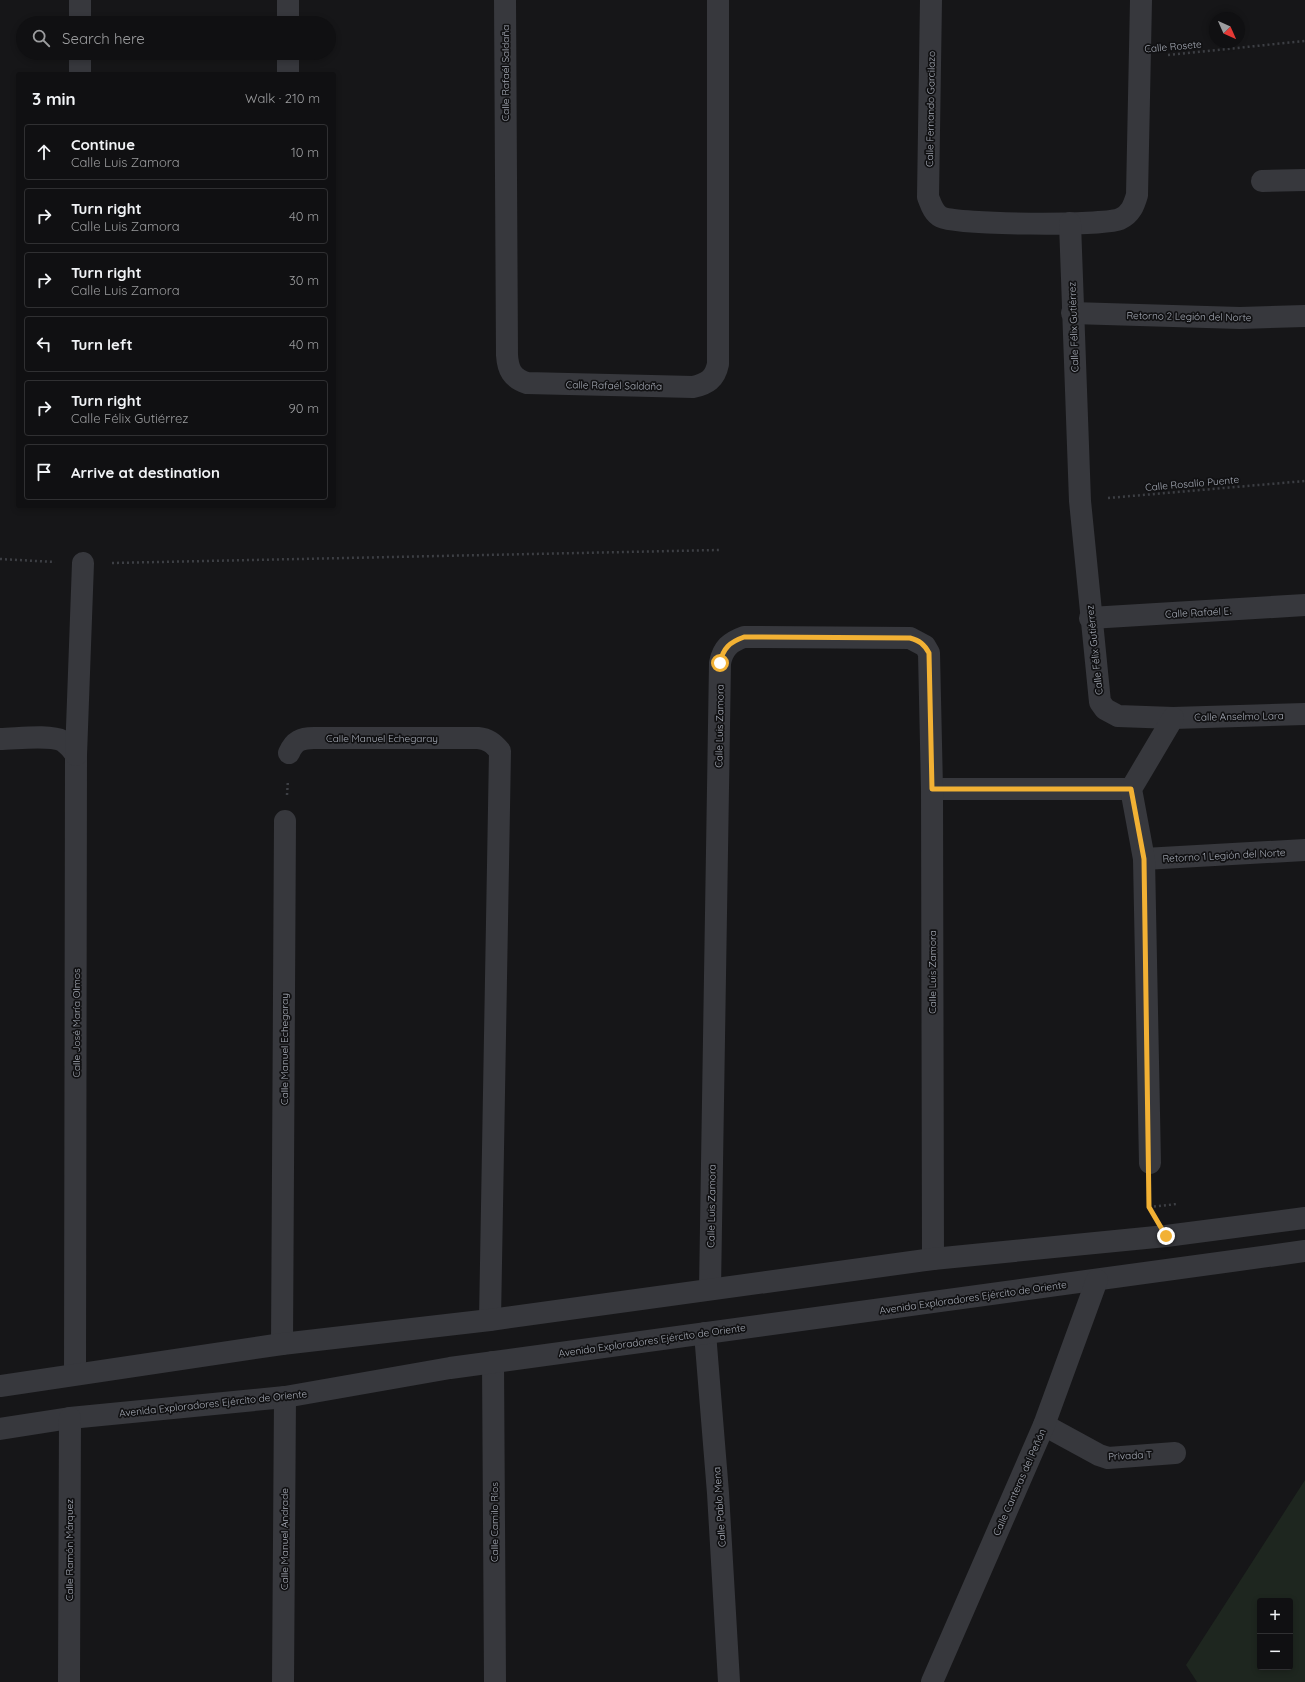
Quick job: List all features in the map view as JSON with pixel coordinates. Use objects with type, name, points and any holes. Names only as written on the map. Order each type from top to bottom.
[{"type":"street","points":[[80,0],[80,16]]},
{"type":"street","points":[[288,0],[288,16]]},
{"type":"street","name":"Calle Rafaél Saldaña","points":[[505,0],[507,365],[511,374],[527,384],[693,387],[704,385],[711,380],[716,373],[718,364],[718,0]]},
{"type":"street","name":"Calle Fernando Garcilazo","points":[[931,0],[928,196],[932,207],[939,216],[957,222],[1070,224]]},
{"type":"street","points":[[1070,224],[1114,221],[1130,213],[1137,195],[1141,0]]},
{"type":"street","points":[[80,60],[80,72]]},
{"type":"street","points":[[288,60],[288,72]]},
{"type":"street","points":[[1262,180],[1305,180]]},
{"type":"street","name":"Calle Félix Gutiérrez","points":[[1070,224],[1072,313],[1080,501],[1098,696],[1105,709],[1118,716],[1173,718]]},
{"type":"street","name":"Retorno 2 Legión del Norte","points":[[1072,313],[1240,318],[1305,316]]},
{"type":"street","name":"Calle José María Olmos","points":[[75,1374],[76,755],[83,563]]},
{"type":"street","name":"Calle Rafaél E.","points":[[1090,618],[1305,605]]},
{"type":"street","name":"Calle Luis Zamora","points":[[710,1289],[720,663],[722,654],[727,646],[744,637],[910,638],[925,646],[929,653],[932,789],[933,1260]]},
{"type":"street","name":"Calle Anselmo Lara","points":[[1173,718],[1305,714]]},
{"type":"street","points":[[1150,1163],[1144,859],[1131,789],[1173,718]]},
{"type":"street","points":[[0,739],[53,738],[70,746],[76,755]]},
{"type":"street","name":"Calle Manuel Echegaray","points":[[289,753],[292,746],[298,740],[314,738],[478,738],[486,739],[494,744],[500,751],[490,1320]]},
{"type":"street","points":[[932,789],[1131,789]]},
{"type":"street","name":"Calle Manuel Echegaray","points":[[282,1344],[285,821]]},
{"type":"street","name":"Retorno 1 Legión del Norte","points":[[1144,859],[1305,850]]},
{"type":"street","points":[[0,1386],[282,1344],[490,1320],[933,1260],[1166,1236],[1305,1218]]},
{"type":"street","name":"Avenida Exploradores Ejército de Oriente","points":[[0,1429],[70,1418],[284,1397],[450,1368],[1305,1251]]},
{"type":"street","name":"Calle Canteras del Peñón","points":[[932,1682],[1044,1425],[1097,1280]]},
{"type":"street","name":"Calle Pablo Mena","points":[[705,1333],[718,1493],[729,1682]]},
{"type":"street","name":"Calle Camilo Ríos","points":[[493,1362],[495,1682]]},
{"type":"street","name":"Calle Manuel Andrade","points":[[283,1682],[284,1397]]},
{"type":"street","name":"Calle Ramón Márquez","points":[[69,1682],[70,1418]]},
{"type":"street","name":"Privada T","points":[[1044,1425],[1099,1455],[1108,1458],[1175,1453]]},
{"type":"path","name":"Calle Rosete","points":[[1139,57],[1305,41]]},
{"type":"path","name":"Calle Rosalío Puente","points":[[1080,501],[1305,481]]},
{"type":"path","points":[[0,559],[83,563],[719,550]]},
{"type":"path","points":[[285,821],[289,753]]},
{"type":"path","points":[[1150,1163],[1149,1207],[1166,1236]]},
{"type":"shaded area","points":[[1305,1480],[1305,1682],[1197,1682],[1186,1665]]},
{"type":"route","points":[[720,663],[722,654],[727,646],[744,637],[910,638],[925,646],[929,653],[932,789],[1131,789],[1144,859],[1150,1163],[1149,1207],[1166,1236]]}]
